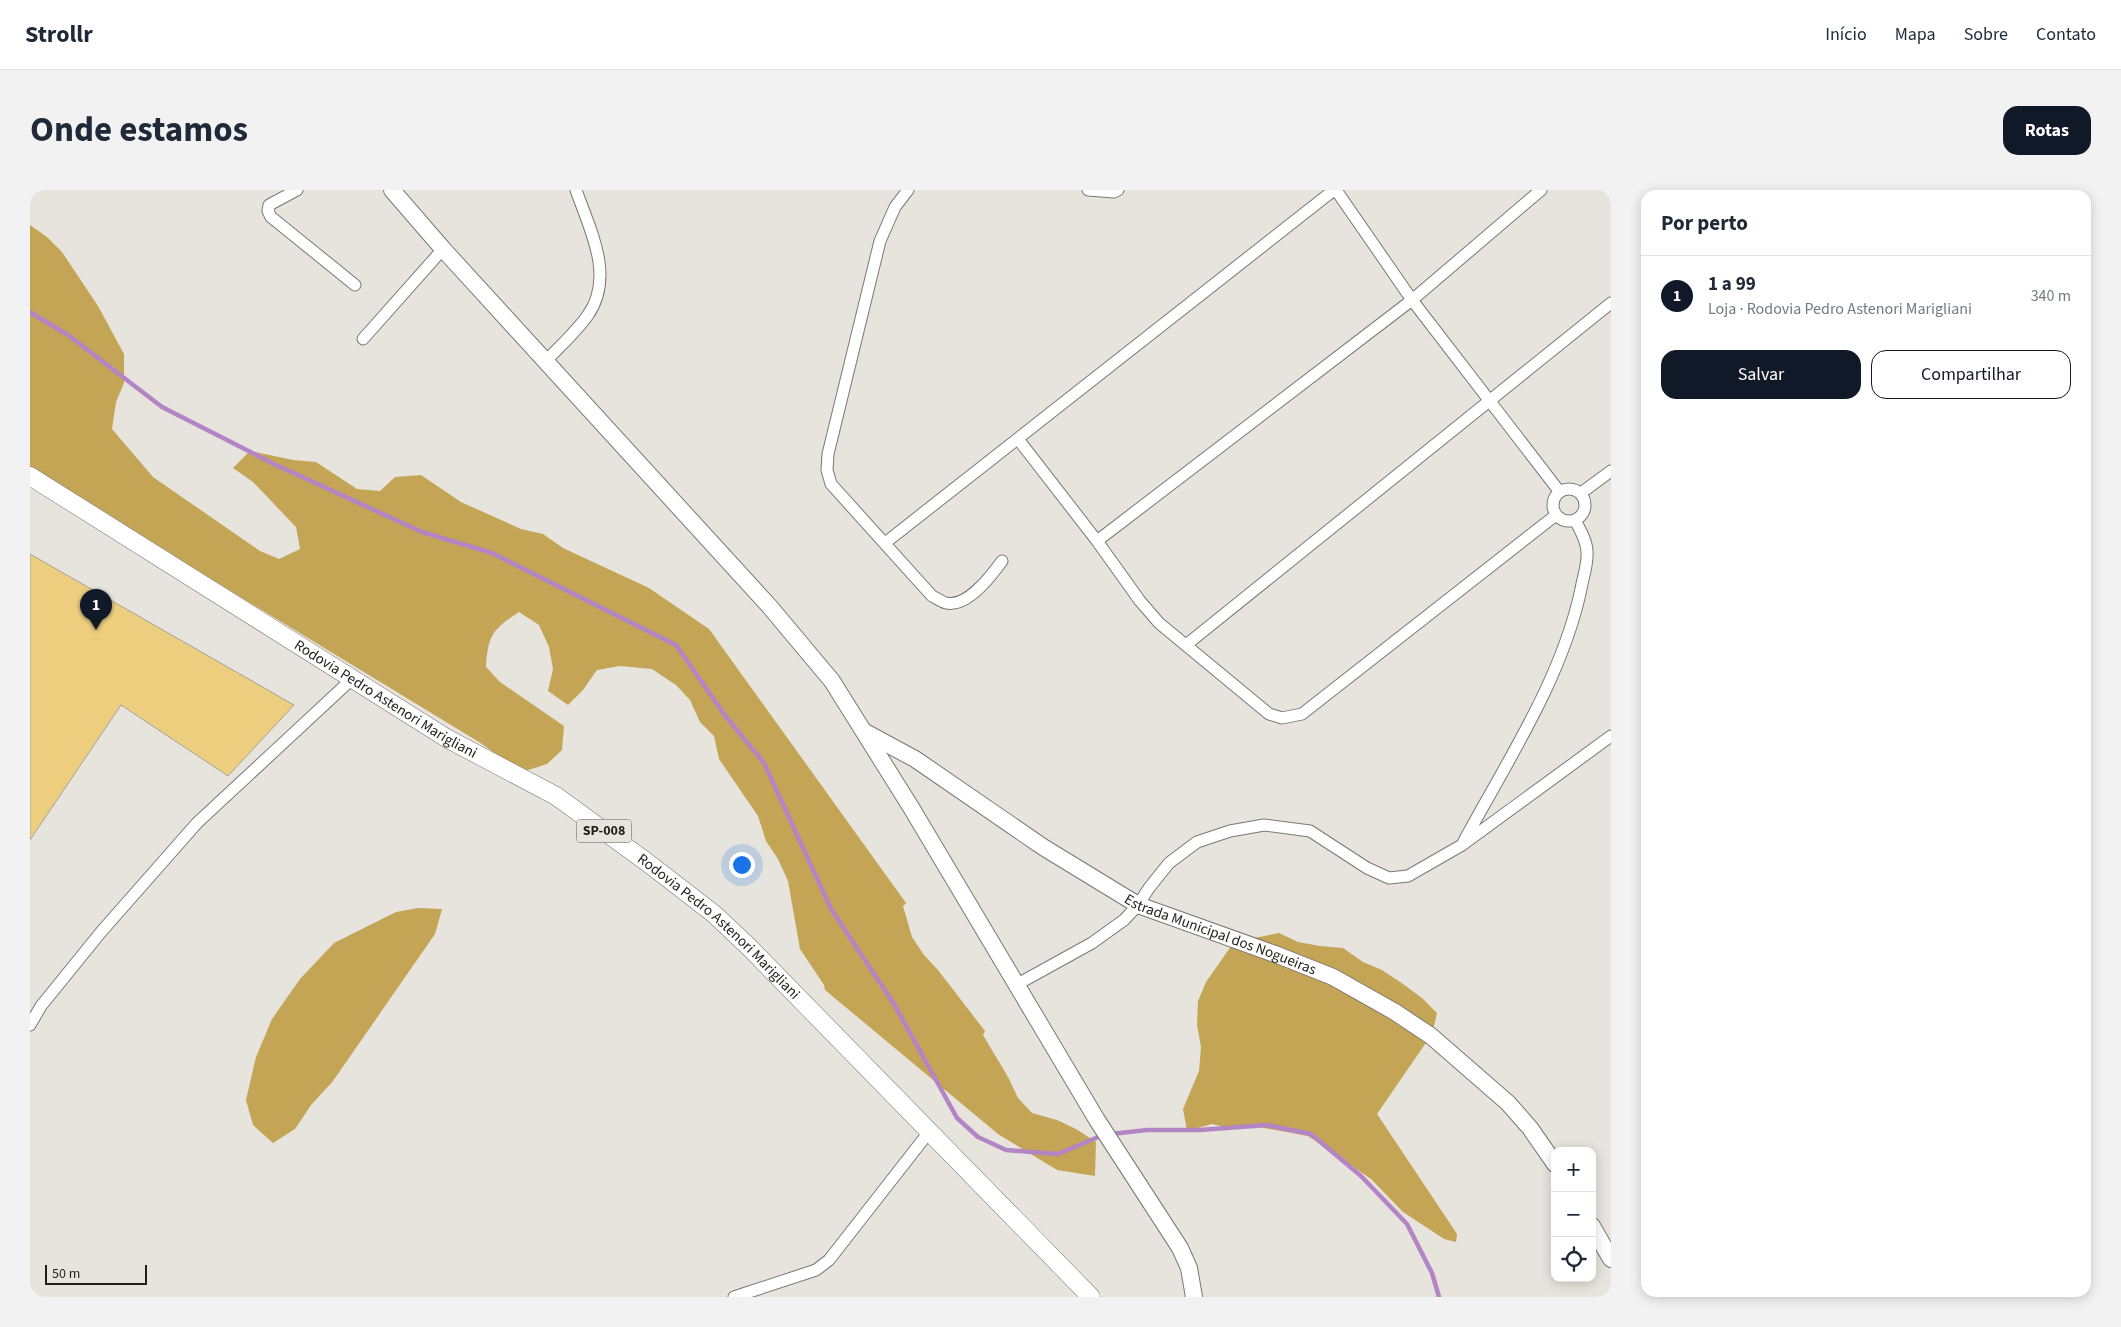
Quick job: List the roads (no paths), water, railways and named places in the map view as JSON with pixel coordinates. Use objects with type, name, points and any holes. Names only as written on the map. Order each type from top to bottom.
[{"type":"main road","name":"Rodovia Pedro Astenori Marigliani","points":[[30,476],[448,739],[556,796],[648,862],[714,914],[749,947],[1091,1297]]},
{"type":"street","points":[[297,190],[269,205],[268,211],[271,217],[355,285]]},
{"type":"street","points":[[392,190],[442,249],[770,607],[832,681],[1097,1120],[1180,1248],[1189,1268],[1194,1297]]},
{"type":"street","points":[[546,362],[588,315],[598,295],[601,271],[594,241],[576,190]]},
{"type":"street","points":[[908,190],[895,207],[880,241],[828,454],[827,470],[831,484],[932,596],[948,604],[962,601],[989,580],[1002,561]]},
{"type":"street","points":[[1088,190],[1114,192],[1118,190]]},
{"type":"street","points":[[885,543],[1335,190],[1412,300],[1559,491]]},
{"type":"street","points":[[1097,541],[1412,300],[1541,190]]},
{"type":"street","points":[[363,339],[442,249]]},
{"type":"street","points":[[1186,645],[1611,303]]},
{"type":"street","points":[[1018,439],[1097,541],[1140,601],[1159,622],[1269,714],[1282,718],[1302,714],[1556,515]]},
{"type":"street","points":[[1581,494],[1611,471]]},
{"type":"street","points":[[1571,488],[1581,494],[1585,500],[1585,508],[1582,515],[1575,520],[1568,521],[1556,515],[1552,506],[1554,498],[1559,491],[1571,488]]},
{"type":"street","points":[[1462,846],[1524,732],[1551,676],[1574,619],[1587,553],[1583,536],[1575,520]]},
{"type":"street","points":[[30,1025],[41,1006],[101,932],[197,823],[352,679]]},
{"type":"street","name":"Estrada Municipal dos Nogueiras","points":[[863,731],[915,759],[1043,848],[1138,905],[1333,977],[1395,1012],[1431,1036],[1508,1103],[1530,1128],[1551,1158]]},
{"type":"street","points":[[1016,985],[1092,943],[1124,920],[1138,905],[1169,864],[1197,842],[1230,831],[1264,825],[1310,831],[1367,868],[1389,878],[1408,876],[1462,846],[1611,736]]},
{"type":"street","points":[[734,1297],[816,1270],[828,1260],[928,1132]]},
{"type":"street","points":[[1596,1233],[1611,1259]]},
{"type":"waterway","points":[[30,312],[68,335],[162,407],[274,464],[422,532],[492,553],[676,645],[724,714],[764,763],[831,909],[894,1004],[957,1118],[978,1137],[1006,1150],[1058,1154],[1103,1135]]},
{"type":"waterway","points":[[1111,1134],[1147,1130],[1200,1130],[1267,1125],[1311,1134],[1361,1176],[1407,1224],[1432,1273],[1439,1297]]},
{"type":"place","name":"1 a 99","points":[[96,630]]}]
